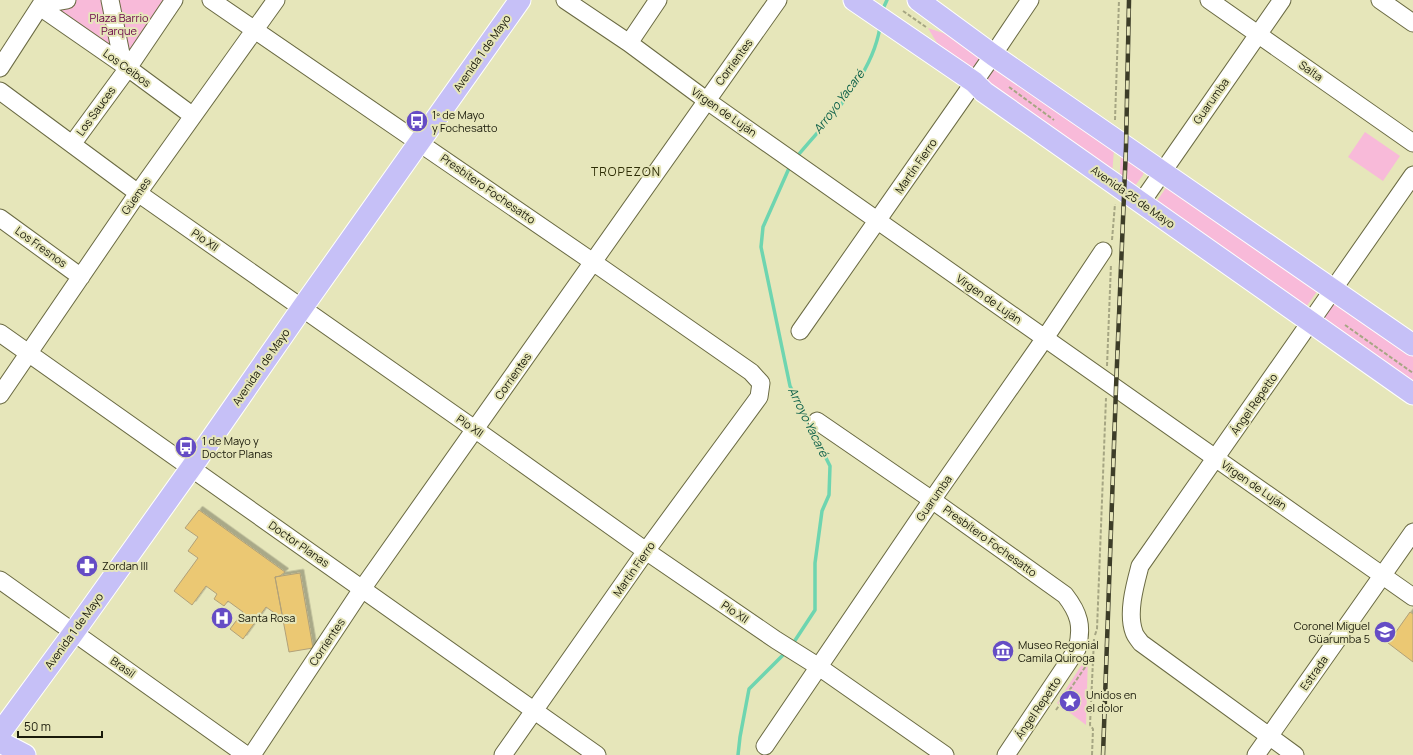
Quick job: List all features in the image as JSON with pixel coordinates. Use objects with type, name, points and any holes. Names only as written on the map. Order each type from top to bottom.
[{"type":"main road","name":"Avenida 1 de Mayo","points":[[0,732],[74,632],[191,468],[302,308],[520,0]]},
{"type":"main road","points":[[918,0],[993,55],[1413,345]]},
{"type":"main road","name":"Avenida 25 de Mayo","points":[[856,2],[974,82],[984,92],[1413,394]]},
{"type":"main road","points":[[0,742],[25,755]]},
{"type":"main road","points":[[0,745],[8,755]]},
{"type":"street","points":[[0,68],[43,2],[50,3],[67,0]]},
{"type":"street","points":[[110,0],[123,65]]},
{"type":"street","name":"Los Sauces","points":[[73,143],[123,65],[174,0]]},
{"type":"street","name":"Presbítero Fochesatto","points":[[211,0],[420,142],[751,372],[761,383]]},
{"type":"street","name":"Güemes","points":[[0,395],[138,193],[276,0]]},
{"type":"street","name":"Virgen de Luján","points":[[565,0],[629,43],[706,100],[1413,597]]},
{"type":"street","points":[[629,43],[658,0]]},
{"type":"street","name":"Corrientes","points":[[252,755],[362,589],[476,430],[706,100],[778,0]]},
{"type":"street","name":"Martín Fierro","points":[[800,331],[1030,0]]},
{"type":"street","name":"Salta","points":[[1209,0],[1413,143]]},
{"type":"street","name":"Guarumba","points":[[1142,202],[1282,0]]},
{"type":"street","points":[[1380,0],[1413,23]]},
{"type":"street","name":"Los Ceibos","points":[[43,2],[123,65],[193,116]]},
{"type":"street","name":"Pio XII","points":[[0,91],[73,143],[138,193],[646,551],[776,640],[819,667],[945,755]]},
{"type":"street","name":"Ángel Repetto","points":[[1269,736],[1140,643],[1134,632],[1132,615],[1134,586],[1140,566],[1413,175]]},
{"type":"street","name":"Los Fresnos","points":[[0,218],[81,277]]},
{"type":"street","name":"Guarumba","points":[[765,746],[1103,251]]},
{"type":"street","name":"Doctor Planas","points":[[0,333],[597,755]]},
{"type":"street","name":"Martín Fierro","points":[[503,755],[646,551],[759,397],[761,383]]},
{"type":"street","name":"Presbítero Fochesatto","points":[[817,421],[932,500],[1065,595]]},
{"type":"street","name":"Estrada","points":[[1256,755],[1413,532]]},
{"type":"street","name":"Brasil","points":[[0,580],[246,755]]},
{"type":"street","name":"Ángel Repetto","points":[[1006,755],[1077,649],[1080,636],[1078,620],[1074,607],[1065,595]]},
{"type":"street","points":[[1269,736],[1296,755]]},
{"type":"path","points":[[1056,710],[1093,656]]},
{"type":"green space","name":"Plaza Barrio Parque","points":[[49,0],[165,0],[126,60],[45,7]]},
{"type":"green space","points":[[928,28],[952,36],[984,56],[972,72],[937,43]]},
{"type":"green space","points":[[991,65],[1114,149],[1112,175],[979,82]]},
{"type":"green space","points":[[1365,132],[1400,156],[1383,181],[1348,157]]},
{"type":"green space","points":[[1121,152],[1144,168],[1143,175],[1132,190],[1119,185]]},
{"type":"green space","points":[[1168,185],[1318,290],[1306,307],[1156,202]]},
{"type":"green space","points":[[1336,301],[1413,355],[1413,385],[1322,320]]},
{"type":"green space","points":[[1088,655],[1086,725],[1057,703]]},
{"type":"building","points":[[199,510],[285,572],[280,576],[275,577],[283,619],[266,607],[243,639],[230,629],[243,612],[228,601],[224,606],[214,599],[217,594],[206,586],[192,605],[174,591],[198,558],[188,551],[198,537],[185,528]]},
{"type":"building","points":[[300,573],[313,648],[289,652],[275,577]]},
{"type":"building","points":[[1410,612],[1413,614],[1413,662],[1388,643]]},
{"type":"waterway","name":"Arroyo Yacaré","points":[[882,11],[887,0]]},
{"type":"waterway","name":"Arroyo Yacaré","points":[[799,154],[836,111],[859,79],[868,63],[880,27]]},
{"type":"waterway","name":"Arroyo Yacaré","points":[[790,166],[763,227],[761,247],[790,386],[830,466],[829,495],[822,511],[815,563],[815,610],[792,645]]},
{"type":"waterway","name":"Arroyo Yacaré","points":[[738,755],[749,689],[786,652]]},
{"type":"railway","points":[[1103,755],[1126,147],[1129,0]]},
{"type":"place","name":"1º de Mayo y Fochesatto","points":[[417,121]]},
{"type":"place","name":"1 de Mayo y Doctor Planas","points":[[186,447]]},
{"type":"place","name":"Zordan III","points":[[87,566]]},
{"type":"place","name":"Santa Rosa","points":[[222,618]]},
{"type":"place","name":"Coronel Miguel Güarumba 5","points":[[1385,632]]},
{"type":"place","name":"Museo Regonial Camila Quiroga","points":[[1003,651]]},
{"type":"place","name":"Unidos en el dolor","points":[[1070,701]]},
{"type":"district","name":"TROPEZON","points":[[626,172]]}]
